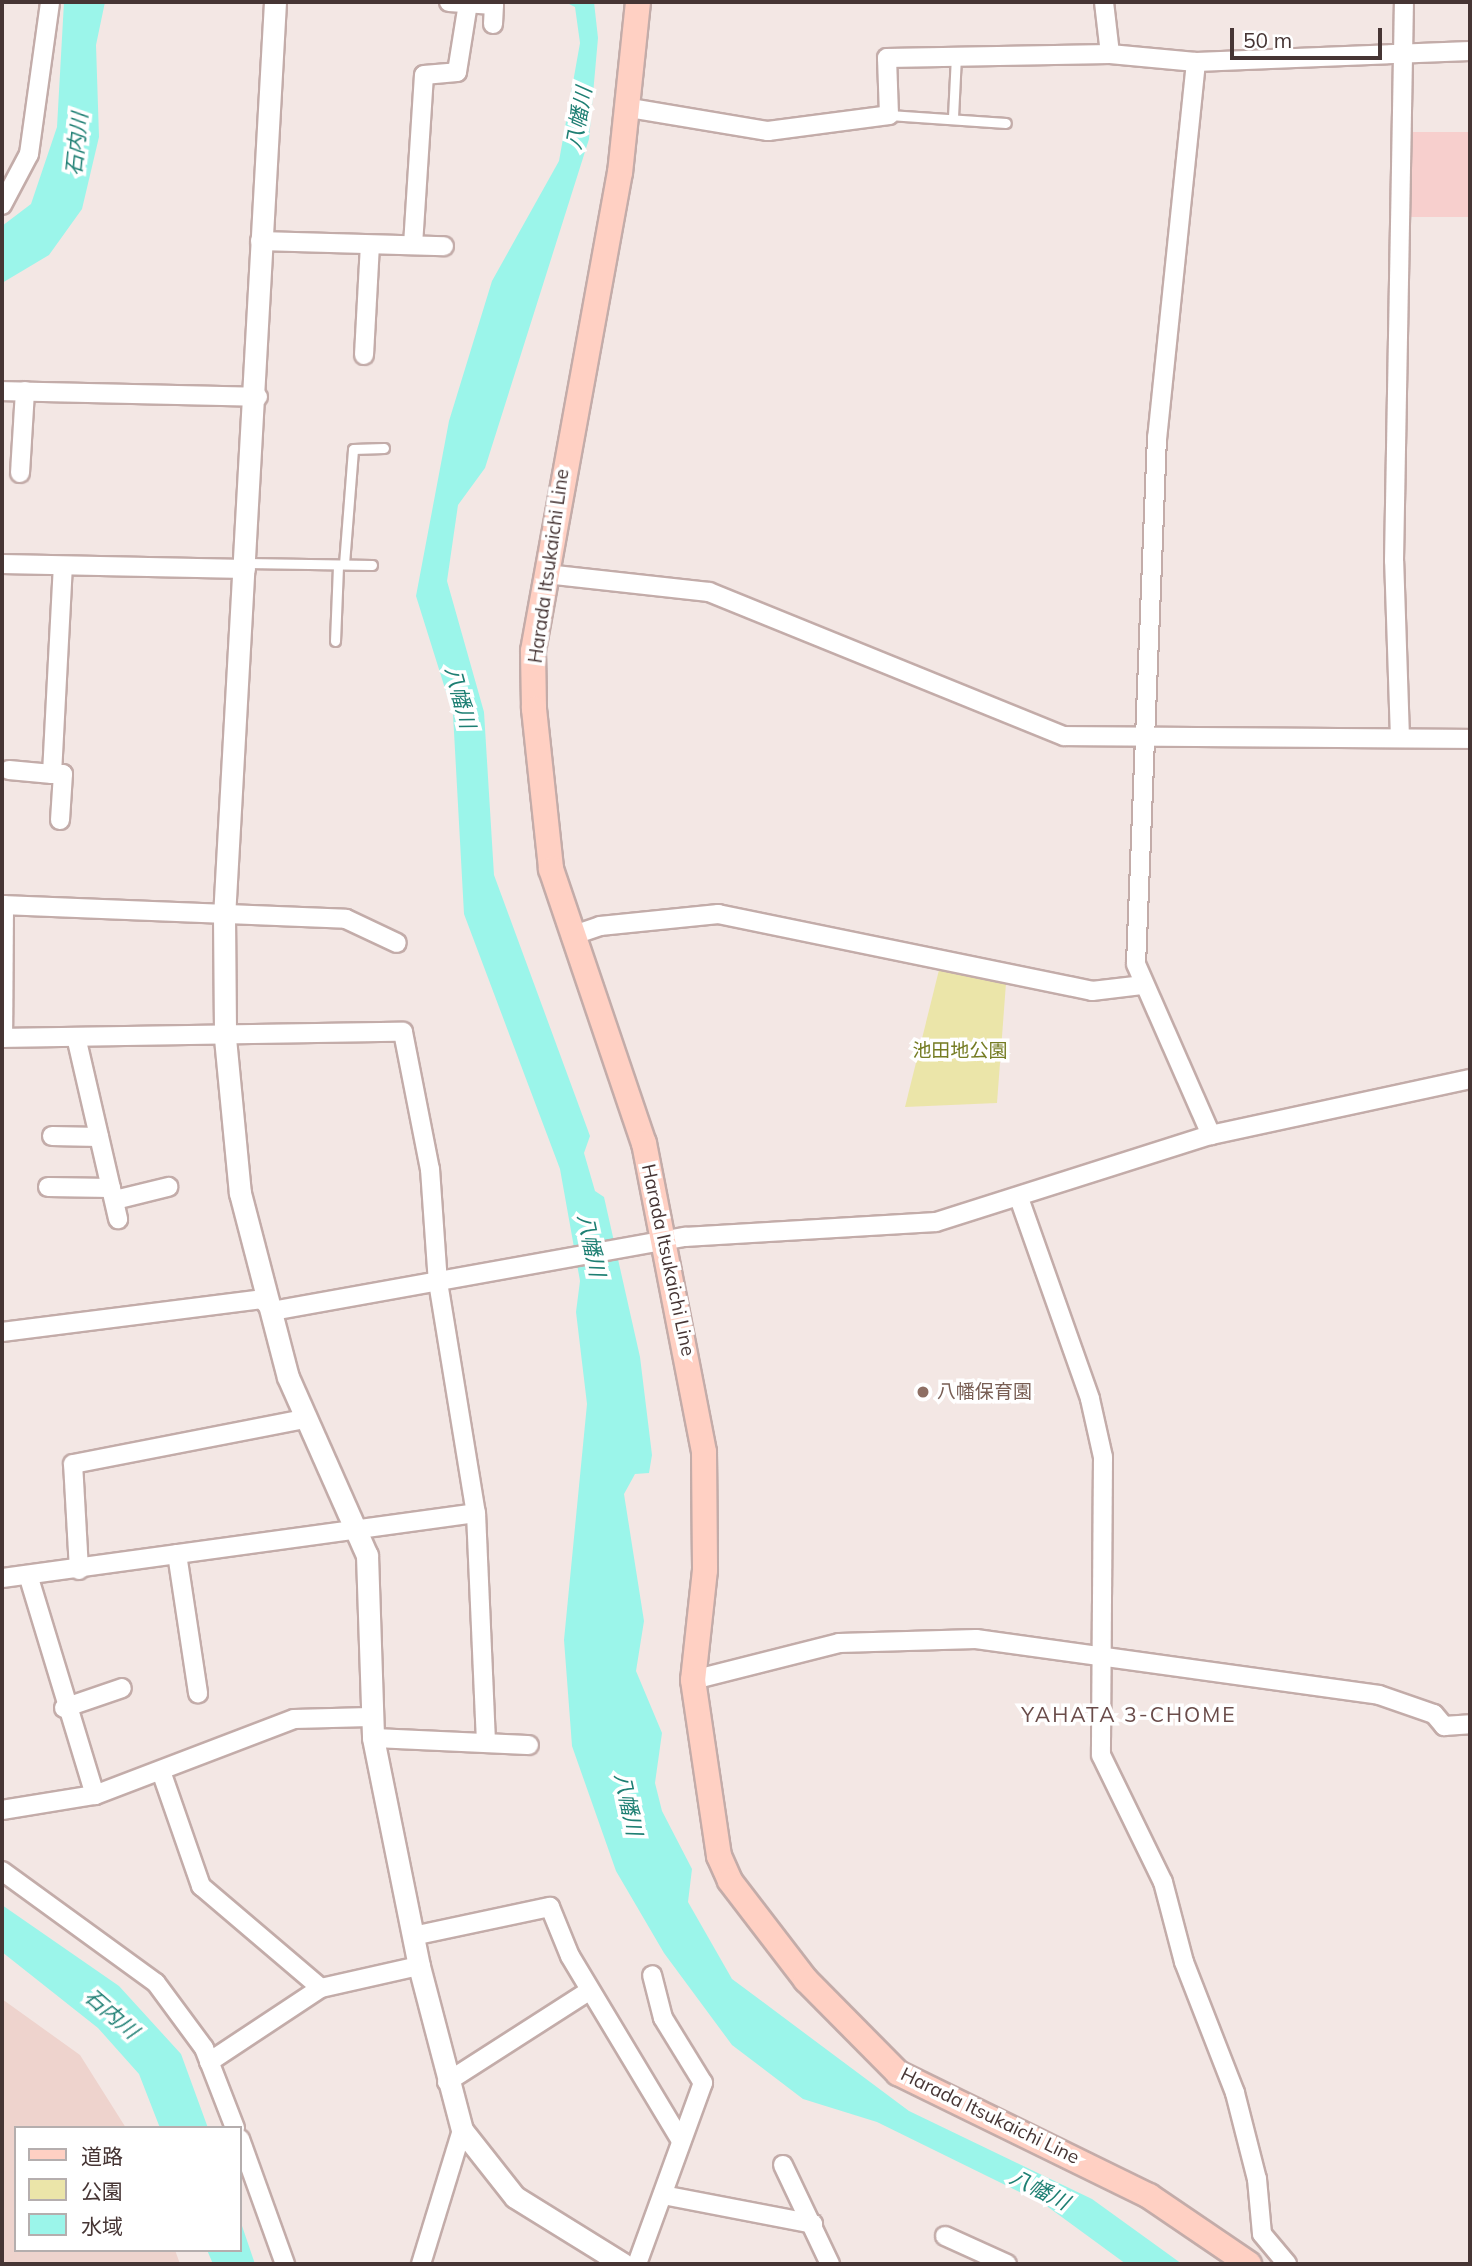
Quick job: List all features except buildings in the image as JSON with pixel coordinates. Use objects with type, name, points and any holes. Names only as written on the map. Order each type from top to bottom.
[{"type":"main road","name":"Harada Itsukaichi Line","points":[[638,2],[629,108],[533,651],[534,709],[551,869],[571,936],[603,1011],[640,1130],[704,1452],[705,1570],[693,1679],[719,1856],[772,1938],[841,2021],[898,2073],[1149,2196],[1249,2264]]},
{"type":"street","points":[[2,205],[29,154],[50,2]]},
{"type":"street","points":[[275,2],[260,241],[258,397],[224,916],[225,1038],[240,1193],[304,1419],[356,1524],[372,1600],[372,1727],[419,1966],[447,2082],[462,2130],[515,2197],[624,2264]]},
{"type":"street","points":[[449,2],[494,5],[494,24]]},
{"type":"street","points":[[1104,2],[1110,54]]},
{"type":"street","points":[[1400,738],[1394,561],[1404,2]]},
{"type":"street","points":[[414,245],[424,75],[457,72],[468,3]]},
{"type":"street","points":[[629,108],[768,131],[889,115],[887,58],[1110,54],[1196,62],[1401,56],[1470,51]]},
{"type":"street","points":[[1196,62],[1157,437],[1136,964],[1142,985],[1211,1135]]},
{"type":"street","points":[[260,241],[444,246]]},
{"type":"street","points":[[364,355],[370,245]]},
{"type":"street","points":[[2,391],[258,397]]},
{"type":"street","points":[[20,473],[25,391]]},
{"type":"street","points":[[2,564],[246,566]]},
{"type":"street","points":[[52,774],[62,566]]},
{"type":"street","points":[[547,573],[709,592],[1042,730],[1144,738],[1470,739]]},
{"type":"street","points":[[9,770],[62,774],[60,820]]},
{"type":"street","points":[[397,943],[346,919],[3,905],[3,1038],[77,1041],[403,1032],[430,1169],[438,1282],[476,1513],[486,1738]]},
{"type":"street","points":[[571,936],[600,926],[718,914],[1092,991],[1142,985]]},
{"type":"street","points":[[77,1041],[118,1219]]},
{"type":"street","points":[[272,1311],[528,1268],[661,1241],[936,1222],[1019,1198],[1211,1135],[1470,1079]]},
{"type":"street","points":[[52,1136],[99,1137]]},
{"type":"street","points":[[48,1186],[113,1194],[168,1187]]},
{"type":"street","points":[[1019,1198],[1090,1399],[1103,1457],[1099,1658],[1101,1755],[1163,1882],[1184,1962],[1235,2093],[1257,2179],[1262,2234],[1287,2264]]},
{"type":"street","points":[[2,1332],[262,1299],[272,1311]]},
{"type":"street","points":[[79,1570],[73,1464],[304,1419]]},
{"type":"street","points":[[2,1577],[29,1578],[356,1524],[476,1513]]},
{"type":"street","points":[[177,1554],[198,1693]]},
{"type":"street","points":[[29,1578],[64,1708],[95,1795]]},
{"type":"street","points":[[693,1679],[851,1641],[976,1639],[1379,1695],[1434,1714],[1444,1726],[1470,1724]]},
{"type":"street","points":[[64,1708],[122,1688]]},
{"type":"street","points":[[2,1810],[95,1795],[162,1774],[284,1722],[372,1727],[529,1745]]},
{"type":"street","points":[[162,1774],[201,1886],[321,1988]]},
{"type":"street","points":[[2,1871],[23,1892],[131,1959],[180,2011],[209,2062],[234,2126]]},
{"type":"street","points":[[413,1936],[550,1907],[590,1991],[681,2141]]},
{"type":"street","points":[[209,2062],[321,1988],[419,1966]]},
{"type":"street","points":[[637,2264],[703,2082],[663,2018],[652,1975]]},
{"type":"street","points":[[447,2082],[590,1991]]},
{"type":"street","points":[[421,2264],[462,2130]]},
{"type":"street","points":[[242,2145],[285,2264]]},
{"type":"street","points":[[783,2165],[830,2264]]},
{"type":"street","points":[[663,2195],[813,2224]]},
{"type":"street","points":[[945,2236],[1007,2264]]},
{"type":"lane","points":[[953,117],[956,56]]},
{"type":"lane","points":[[889,115],[953,117],[1006,123]]},
{"type":"lane","points":[[335,641],[353,449],[384,448]]},
{"type":"lane","points":[[246,566],[372,565]]},
{"type":"shaded area","points":[[1406,132],[1470,132],[1470,217],[1406,217]]},
{"type":"shaded area","points":[[2,1999],[80,2055],[125,2126],[14,2126],[14,2252],[176,2252],[180,2264],[2,2264]]},
{"type":"green space","name":"池田地公園","points":[[939,970],[1006,983],[997,1103],[905,1107]]},
{"type":"water","name":"石内川","points":[[64,2],[105,2],[96,45],[99,137],[82,209],[49,255],[2,283],[2,226],[31,204],[57,127]]},
{"type":"water","name":"八幡川","points":[[565,2],[594,2],[598,38],[589,139],[485,468],[458,505],[447,581],[484,712],[494,875],[590,1136],[584,1153],[595,1191],[604,1197],[640,1357],[652,1455],[649,1473],[635,1474],[624,1494],[644,1621],[636,1671],[662,1733],[655,1783],[662,1811],[692,1869],[688,1902],[732,1979],[909,2111],[1092,2199],[1182,2264],[1126,2264],[1044,2204],[877,2122],[803,2099],[732,2045],[664,1953],[616,1871],[572,1746],[564,1640],[587,1404],[576,1312],[580,1281],[560,1169],[464,914],[453,714],[416,596],[449,421],[492,281],[559,161],[580,43],[575,7]]},
{"type":"water","name":"石内川","points":[[2,1905],[119,1986],[181,2054],[207,2126],[159,2126],[139,2074],[98,2028],[2,1952]]},
{"type":"water","points":[[242,2226],[255,2264],[213,2264],[208,2252],[242,2252]]},
{"type":"place","name":"八幡保育園","points":[[923,1392]]},
{"type":"district","name":"YAHATA 3-CHOME","points":[[1129,1714]]}]
